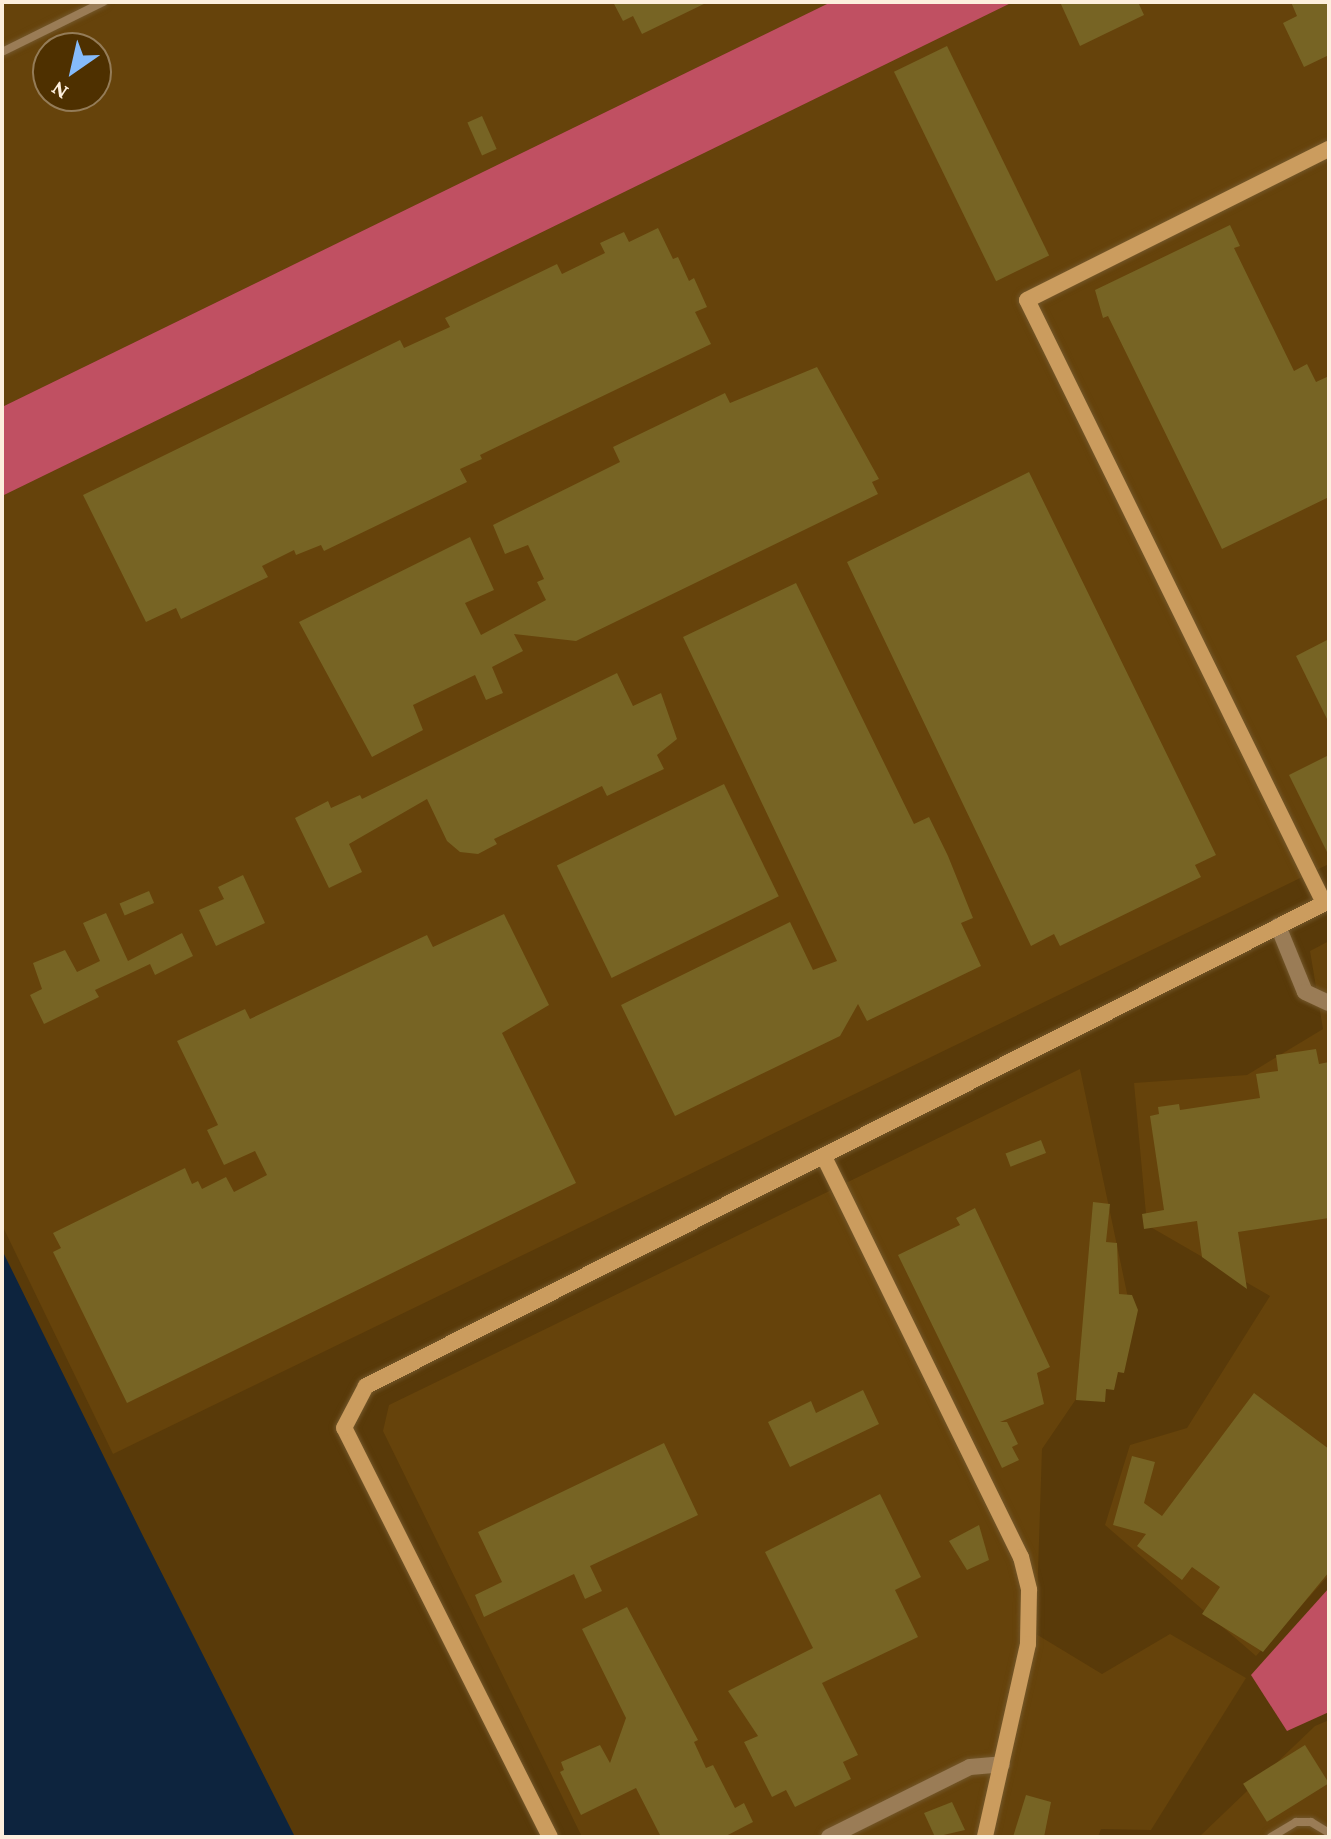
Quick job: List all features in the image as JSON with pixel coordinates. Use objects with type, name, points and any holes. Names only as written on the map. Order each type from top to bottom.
[{"type":"street","points":[[550,1837],[344,1428],[350,1408],[376,1378],[825,1159],[1327,902],[1027,300],[1329,149]]},
{"type":"street","points":[[1278,926],[1305,992],[1329,1003]]},
{"type":"street","points":[[825,1159],[1021,1557],[1029,1590],[1028,1644],[985,1837]]},
{"type":"street","points":[[829,1837],[970,1767],[1002,1764]]},
{"type":"lane","points":[[2,52],[103,2]]},
{"type":"lane","points":[[1271,1837],[1296,1822],[1311,1822],[1329,1833]]},
{"type":"shaded area","points":[[2,2],[831,2],[2,407]]},
{"type":"shaded area","points":[[831,2],[1013,2],[2,496],[2,407]]},
{"type":"shaded area","points":[[1013,2],[1329,2],[1329,864],[113,1454],[2,1225],[2,496]]},
{"type":"shaded area","points":[[1329,941],[1329,1575],[1256,1656],[1105,1525],[1130,1445],[1187,1428],[1270,1296],[1147,1225],[1134,1083],[1247,1075],[1323,1029],[1310,951]]},
{"type":"shaded area","points":[[1080,1069],[1132,1317],[1042,1449],[1036,1634],[1102,1674],[1170,1634],[1246,1678],[1151,1830],[1101,1829],[1098,1837],[582,1837],[383,1431],[389,1405]]},
{"type":"shaded area","points":[[1329,1588],[1329,1712],[1287,1731],[1251,1675]]},
{"type":"shaded area","points":[[1329,1720],[1329,1837],[1199,1837],[1315,1726]]},
{"type":"water","points":[[2,1250],[143,1536],[295,1837],[2,1837]]},
{"type":"building","points":[[613,2],[708,2],[642,34],[633,16],[623,21]]},
{"type":"building","points":[[1060,2],[1138,2],[1144,15],[1080,46]]},
{"type":"building","points":[[1291,2],[1329,2],[1329,55],[1304,67],[1283,23],[1297,16]]},
{"type":"building","points":[[947,46],[1049,255],[996,281],[894,72]]},
{"type":"building","points":[[482,116],[497,149],[482,155],[467,123]]},
{"type":"building","points":[[1230,225],[1240,246],[1234,248],[1294,371],[1307,364],[1316,382],[1329,376],[1329,497],[1222,549],[1108,316],[1103,318],[1095,290]]},
{"type":"building","points":[[658,228],[673,259],[678,257],[689,281],[694,278],[707,307],[695,312],[711,344],[480,455],[482,459],[460,469],[467,482],[324,551],[321,545],[296,555],[294,550],[262,566],[268,577],[181,619],[176,608],[146,622],[83,495],[400,340],[404,348],[450,327],[445,318],[557,264],[562,274],[605,253],[600,243],[624,232],[629,242]]},
{"type":"building","points":[[817,367],[879,479],[872,482],[878,494],[576,641],[514,634],[523,651],[492,667],[503,693],[486,700],[475,675],[413,705],[423,730],[372,757],[299,622],[470,537],[494,590],[465,603],[481,635],[546,600],[537,582],[544,579],[528,545],[505,554],[493,525],[620,462],[613,447],[725,393],[730,403]]},
{"type":"building","points":[[1029,472],[1216,855],[1195,865],[1201,877],[1060,946],[1054,934],[1031,946],[847,562]]},
{"type":"building","points":[[796,583],[914,824],[929,817],[948,856],[973,918],[961,923],[981,966],[867,1021],[858,1004],[840,1036],[675,1116],[621,1005],[790,922],[813,970],[837,961],[683,637]]},
{"type":"building","points":[[1329,639],[1329,723],[1296,656]]},
{"type":"building","points":[[617,673],[633,706],[661,693],[677,739],[657,755],[664,769],[607,796],[602,786],[494,839],[497,844],[478,854],[460,852],[447,841],[427,799],[349,844],[362,872],[329,888],[295,818],[328,801],[331,808],[360,795],[362,799]]},
{"type":"building","points":[[1329,755],[1329,856],[1289,775]]},
{"type":"building","points":[[724,784],[779,896],[612,978],[557,866]]},
{"type":"building","points":[[243,875],[265,923],[216,946],[199,910],[224,899],[218,887]]},
{"type":"building","points":[[149,891],[154,903],[125,915],[120,904]]},
{"type":"building","points":[[106,913],[128,961],[182,933],[193,956],[155,975],[150,964],[95,990],[99,997],[44,1024],[30,995],[42,989],[33,963],[65,950],[77,972],[100,961],[83,923]]},
{"type":"building","points":[[504,914],[549,1005],[502,1033],[576,1183],[127,1403],[53,1252],[61,1248],[53,1233],[185,1168],[192,1184],[198,1181],[202,1189],[226,1177],[234,1192],[267,1175],[255,1151],[224,1165],[207,1130],[218,1125],[177,1041],[245,1009],[250,1019],[427,935],[433,947]]},
{"type":"building","points":[[1316,1049],[1319,1064],[1329,1062],[1329,1218],[1238,1232],[1247,1289],[1202,1257],[1197,1221],[1144,1229],[1142,1214],[1164,1210],[1150,1116],[1159,1114],[1158,1107],[1179,1104],[1180,1110],[1260,1098],[1256,1074],[1278,1071],[1276,1055]]},
{"type":"building","points":[[1041,1140],[1046,1153],[1011,1167],[1006,1154]]},
{"type":"building","points":[[1093,1202],[1110,1204],[1106,1242],[1117,1243],[1119,1294],[1132,1295],[1138,1310],[1124,1373],[1118,1372],[1114,1390],[1106,1389],[1105,1402],[1076,1400]]},
{"type":"building","points":[[975,1208],[1050,1367],[1037,1373],[1044,1404],[1000,1422],[1007,1422],[1018,1444],[1012,1447],[1019,1460],[1002,1468],[898,1255],[960,1225],[956,1218]]},
{"type":"building","points":[[863,1390],[879,1424],[790,1467],[768,1422],[811,1401],[816,1413]]},
{"type":"building","points":[[1254,1393],[1329,1449],[1329,1572],[1263,1652],[1202,1614],[1220,1587],[1192,1567],[1182,1580],[1137,1546],[1146,1534],[1113,1525],[1132,1456],[1155,1462],[1144,1503],[1162,1516]]},
{"type":"building","points":[[664,1443],[698,1515],[590,1566],[602,1591],[585,1599],[574,1574],[484,1617],[475,1595],[502,1582],[478,1532]]},
{"type":"building","points":[[880,1494],[921,1577],[895,1590],[918,1637],[822,1683],[858,1755],[843,1762],[851,1779],[795,1807],[786,1790],[772,1797],[744,1742],[758,1736],[728,1691],[813,1648],[765,1552]]},
{"type":"building","points":[[979,1525],[989,1560],[967,1570],[949,1541]]},
{"type":"building","points":[[627,1607],[698,1740],[694,1742],[706,1768],[713,1765],[735,1808],[744,1803],[753,1822],[724,1837],[661,1837],[636,1788],[581,1815],[560,1772],[564,1770],[561,1762],[600,1745],[610,1763],[626,1718],[582,1629]]},
{"type":"building","points":[[1305,1745],[1329,1783],[1267,1822],[1243,1784]]},
{"type":"building","points":[[1026,1795],[1051,1802],[1044,1837],[1013,1837]]},
{"type":"building","points":[[952,1802],[965,1830],[935,1837],[924,1813]]}]
